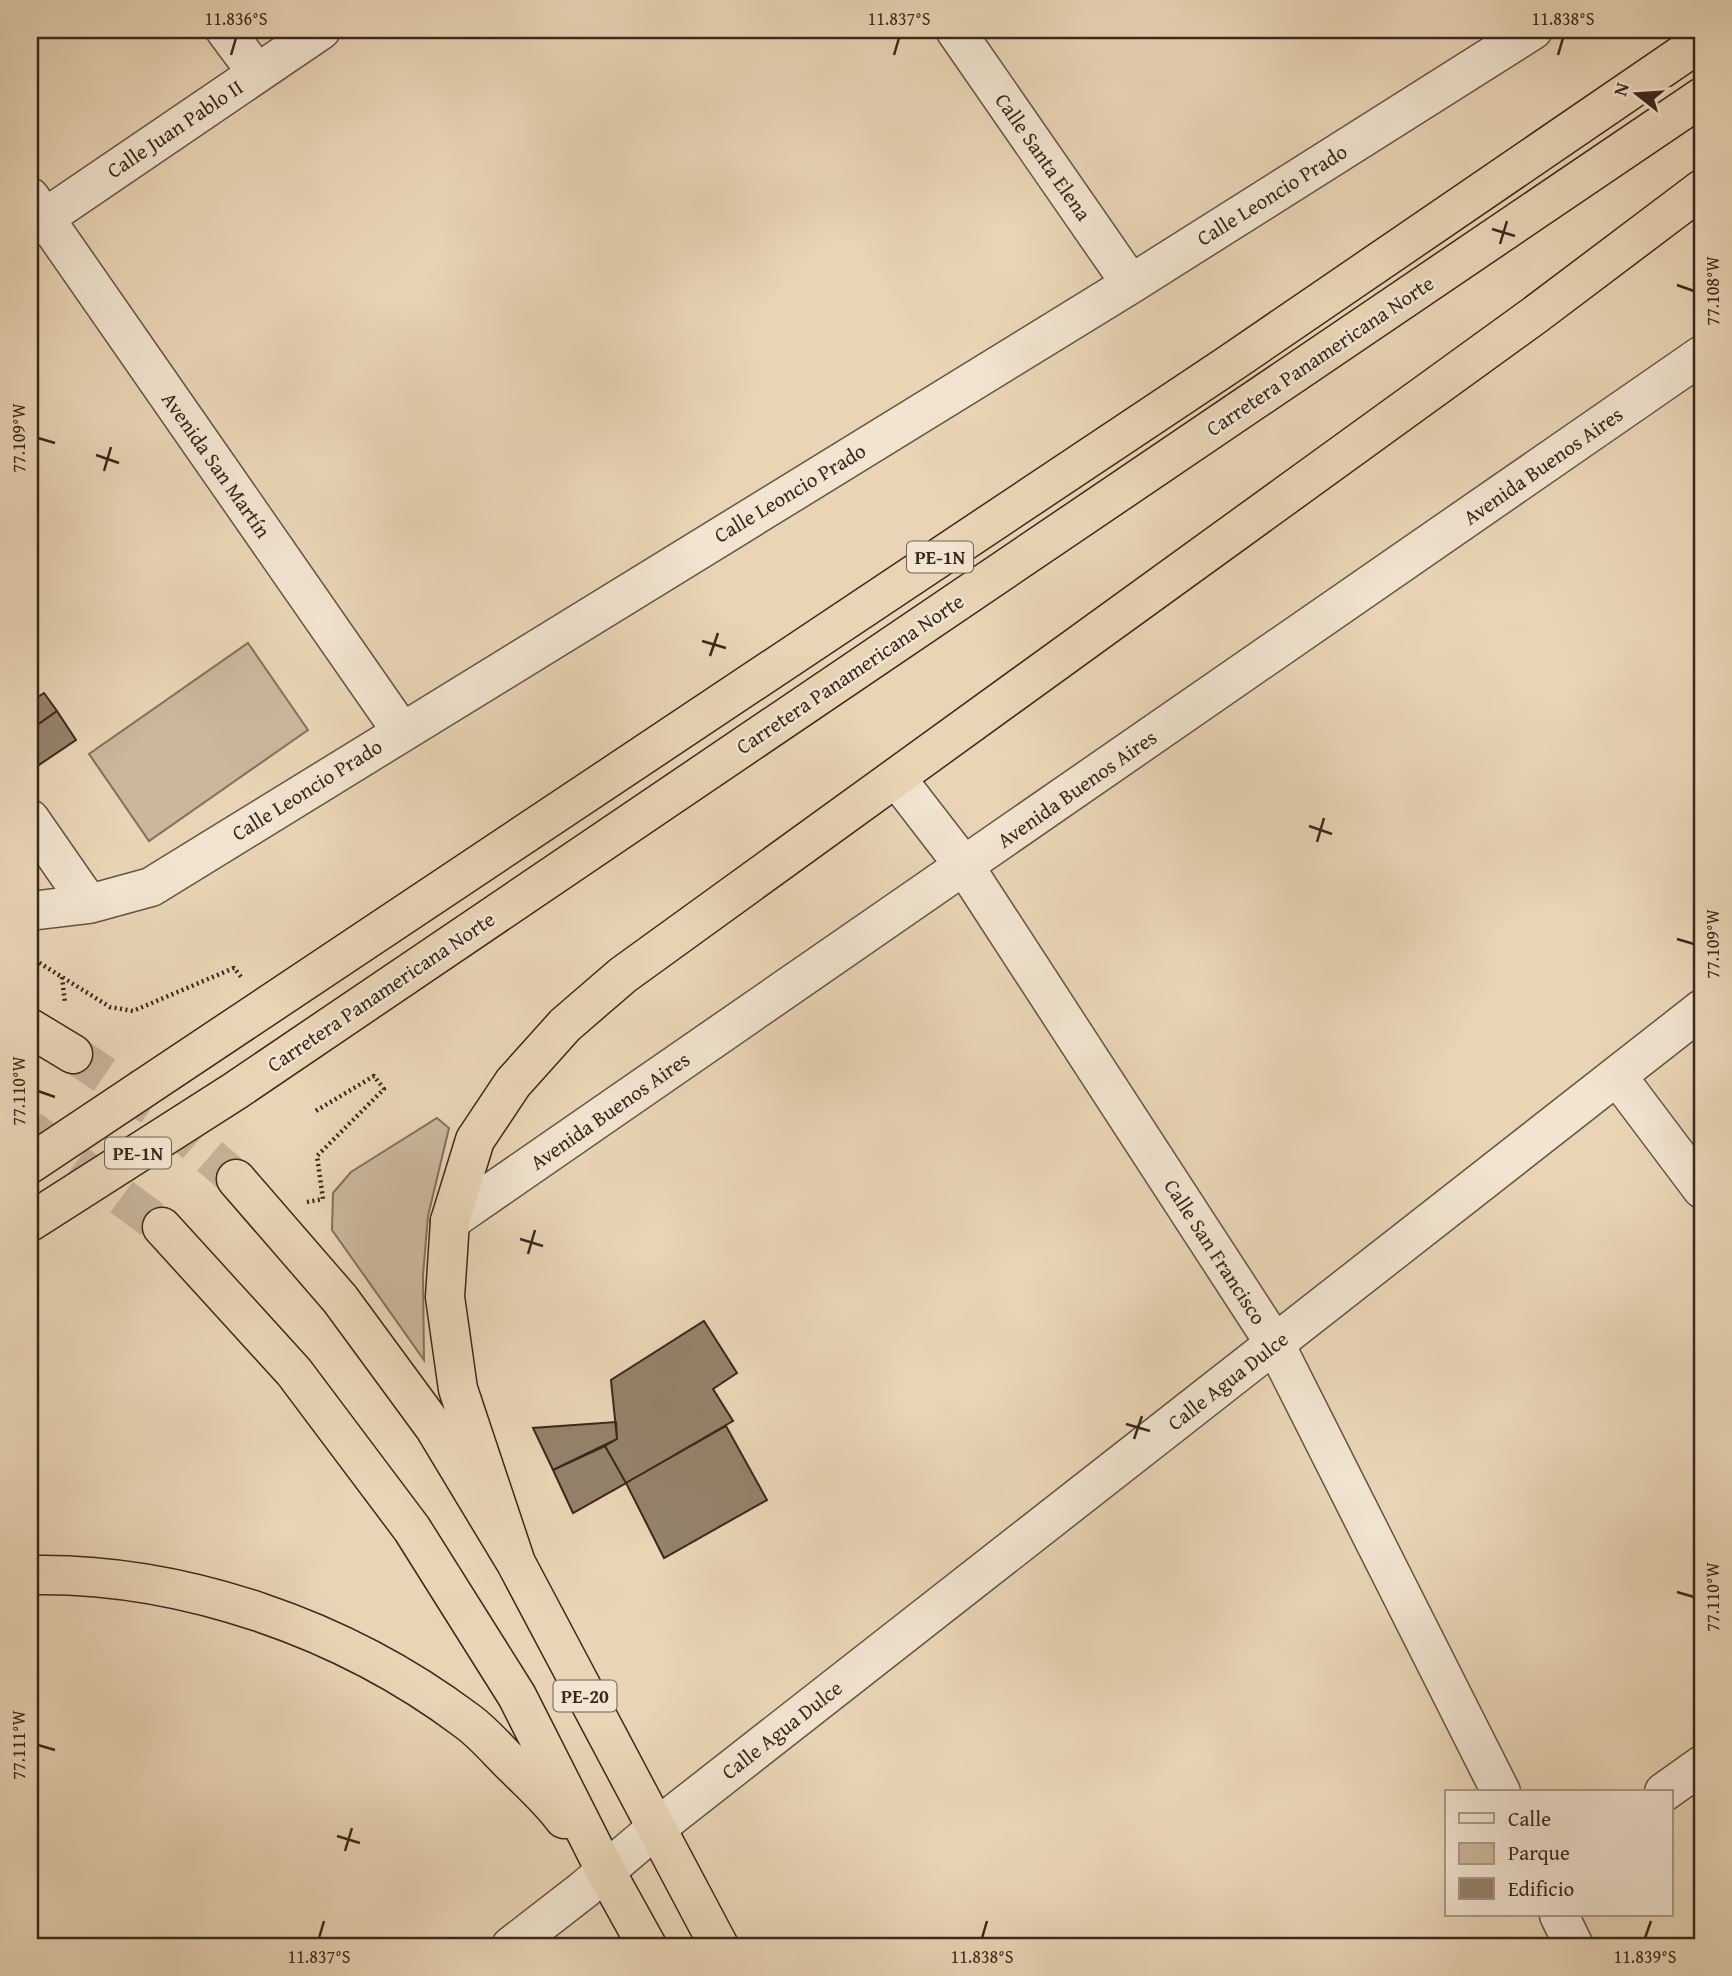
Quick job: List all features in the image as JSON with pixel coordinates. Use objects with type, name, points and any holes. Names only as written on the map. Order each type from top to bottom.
[{"type":"highway","name":"Carretera Panamericana Norte","points":[[30,1164],[1228,365],[1702,41]]},
{"type":"highway","name":"Carretera Panamericana Norte","points":[[30,1222],[234,1091],[1702,97]]},
{"type":"highway","points":[[516,1563],[458,1389],[445,1297],[450,1221],[475,1140],[513,1083],[565,1025],[623,975],[1535,315],[1702,189]]},
{"type":"highway","points":[[30,1028],[73,1054]]},
{"type":"highway","points":[[236,1179],[340,1298],[434,1427],[516,1563]]},
{"type":"highway","points":[[162,1227],[294,1372],[412,1529],[517,1696],[606,1872],[648,1946]]},
{"type":"highway","name":"PE-20","points":[[516,1563],[654,1829],[719,1946]]},
{"type":"highway","points":[[31,1575],[111,1580],[195,1594],[271,1617],[339,1645],[409,1682],[469,1722],[555,1806],[606,1872]]},
{"type":"street","points":[[225,30],[257,73]]},
{"type":"street","name":"Calle Juan Pablo II","points":[[35,215],[321,30]]},
{"type":"street","name":"Calle Santa Elena","points":[[955,30],[1131,284]]},
{"type":"street","name":"Calle Leoncio Prado","points":[[30,911],[89,904],[150,887],[1131,284],[1532,30]]},
{"type":"street","name":"Avenida San Martín","points":[[35,215],[402,732]]},
{"type":"street","name":"Avenida Buenos Aires","points":[[450,1221],[1702,355]]},
{"type":"street","name":"Calle San Francisco","points":[[897,779],[964,867],[1275,1344],[1500,1790]]},
{"type":"street","points":[[30,819],[89,904]]},
{"type":"street","name":"Calle Agua Dulce","points":[[511,1946],[606,1872],[654,1829],[1702,1009]]},
{"type":"street","points":[[1617,1076],[1702,1189]]},
{"type":"street","points":[[1667,1790],[1702,1765]]},
{"type":"street","points":[[1559,1916],[1574,1946]]},
{"type":"path","points":[[30,957],[110,1007],[133,1011],[234,968],[243,980],[232,988]]},
{"type":"path","points":[[314,1112],[374,1076],[384,1089],[317,1156],[323,1199]]},
{"type":"green space","points":[[248,643],[308,730],[149,841],[89,754]]},
{"type":"green space","points":[[437,1118],[449,1128],[428,1216],[423,1275],[424,1360],[332,1230],[333,1193],[351,1172]]},
{"type":"building","points":[[44,693],[57,711],[30,730],[30,702]]},
{"type":"building","points":[[57,711],[76,740],[30,771],[30,730]]},
{"type":"building","points":[[704,1321],[737,1373],[713,1389],[733,1421],[626,1483],[605,1446],[617,1439],[611,1380]]},
{"type":"building","points":[[616,1422],[617,1439],[553,1470],[533,1428]]},
{"type":"building","points":[[726,1426],[767,1500],[664,1558],[626,1483]]},
{"type":"building","points":[[605,1446],[626,1483],[573,1513],[553,1470]]},
{"type":"tunnel","points":[[73,1054],[156,1110],[236,1179]]},
{"type":"tunnel","points":[[30,1129],[162,1227]]}]
